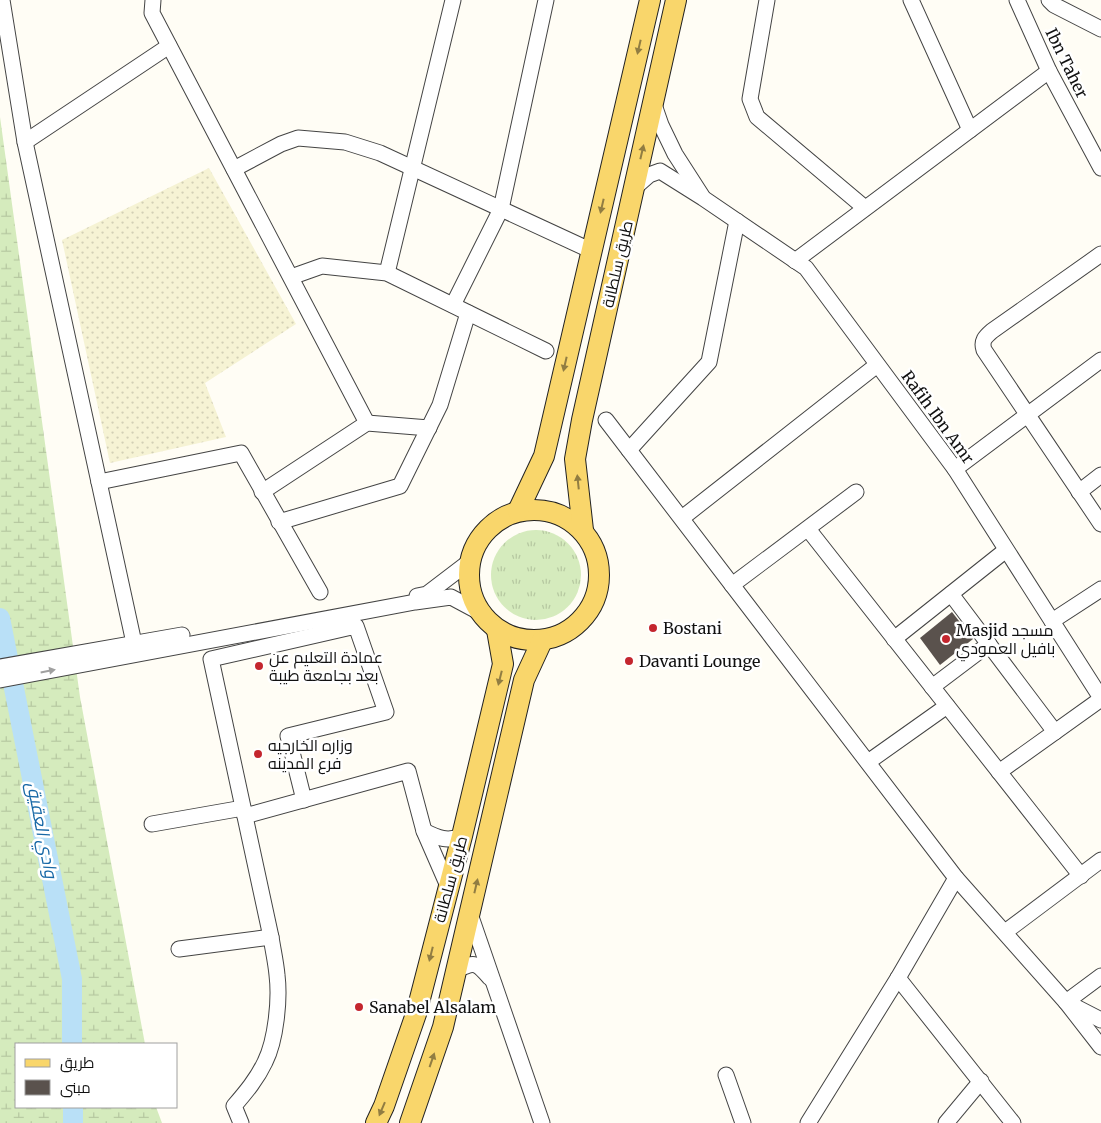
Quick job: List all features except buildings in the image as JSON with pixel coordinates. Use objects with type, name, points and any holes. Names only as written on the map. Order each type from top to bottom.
[{"type":"main road","name":"طريق سلطانة","points":[[518,511],[544,456],[650,0]]},
{"type":"main road","name":"طريق سلطانة","points":[[583,530],[575,459],[582,420],[676,0]]},
{"type":"main road","points":[[542,510],[564,516],[583,530],[596,550],[600,571],[598,592],[591,609],[568,632],[542,641],[517,639],[497,630],[479,612],[469,588],[469,562],[476,544],[486,530],[501,518],[518,511],[542,510]]},
{"type":"main road","name":"طريق سلطانة","points":[[376,1123],[384,1106],[416,1014],[462,836],[503,664],[497,630]]},
{"type":"main road","name":"طريق سلطانة","points":[[410,1123],[443,1027],[524,680],[542,641]]},
{"type":"street","points":[[2,0],[25,142],[134,643]]},
{"type":"street","points":[[152,0],[152,13],[367,423]]},
{"type":"street","points":[[387,273],[453,0]]},
{"type":"street","points":[[453,305],[501,209],[546,0]]},
{"type":"street","points":[[767,0],[750,99],[757,117],[865,208]]},
{"type":"street","points":[[911,0],[970,130]]},
{"type":"street","name":"Ibn Taher","points":[[1017,0],[1049,71],[1101,168]]},
{"type":"street","points":[[1049,0],[1054,5],[1101,29]]},
{"type":"street","points":[[25,142],[169,46]]},
{"type":"street","points":[[795,261],[1049,71]]},
{"type":"street","points":[[653,102],[661,125],[675,154],[702,198]]},
{"type":"street","points":[[234,168],[281,144],[298,138],[345,142],[380,153],[592,251]]},
{"type":"street","name":"Rafih Ibn Amr","points":[[633,189],[649,175],[660,171],[806,268],[955,469],[1101,698]]},
{"type":"street","points":[[630,450],[709,362],[737,221]]},
{"type":"street","points":[[1101,254],[992,331],[983,340],[984,350],[1101,524]]},
{"type":"street","points":[[290,277],[322,266],[387,273],[546,351]]},
{"type":"street","points":[[279,522],[400,486],[440,405],[468,313]]},
{"type":"street","points":[[955,469],[1101,360]]},
{"type":"street","points":[[682,518],[877,365]]},
{"type":"street","points":[[606,420],[956,878],[1066,1002],[1101,1047]]},
{"type":"street","points":[[262,492],[367,423],[429,428]]},
{"type":"street","points":[[99,482],[241,453],[320,592]]},
{"type":"street","points":[[1079,492],[1101,475]]},
{"type":"street","points":[[732,585],[856,492]]},
{"type":"street","points":[[808,529],[1081,876]]},
{"type":"street","points":[[894,639],[1006,550]]},
{"type":"street","points":[[0,680],[97,656],[134,643],[427,594],[469,562]]},
{"type":"street","points":[[1052,621],[1101,589]]},
{"type":"street","points":[[951,594],[1055,732]]},
{"type":"street","points":[[0,667],[97,656],[451,597],[479,612]]},
{"type":"street","points":[[241,1123],[234,1106],[253,1084],[266,1061],[273,1035],[277,1006],[278,976],[211,659],[356,626],[386,712],[288,736],[304,800]]},
{"type":"street","points":[[932,687],[989,644]]},
{"type":"street","points":[[999,772],[1101,698]]},
{"type":"street","points":[[868,762],[947,706]]},
{"type":"street","points":[[152,824],[244,812],[304,800],[408,771],[424,831],[448,886]]},
{"type":"street","points":[[424,831],[437,838],[451,840],[462,836]]},
{"type":"street","points":[[1005,932],[1101,860]]},
{"type":"street","points":[[808,1123],[898,978],[956,878]]},
{"type":"street","points":[[470,914],[542,1123]]},
{"type":"street","points":[[179,949],[271,937]]},
{"type":"street","points":[[457,970],[471,964],[479,965],[493,981]]},
{"type":"street","points":[[1066,1002],[1101,976]]},
{"type":"street","points":[[898,978],[1013,1123]]},
{"type":"street","points":[[1066,1002],[1101,1020]]},
{"type":"street","points":[[726,1075],[743,1123]]},
{"type":"street","points":[[946,1123],[981,1081]]},
{"type":"shaded area","points":[[209,168],[296,324],[205,383],[226,437],[110,463],[62,240]]},
{"type":"green space","points":[[0,117],[80,697],[145,1043],[15,1043],[15,1108],[156,1108],[162,1123],[0,1123]]},
{"type":"green space","points":[[536,530],[553,533],[568,543],[578,558],[581,575],[578,592],[568,607],[553,617],[536,620],[519,617],[504,607],[494,592],[491,575],[494,558],[504,543],[519,533]]},
{"type":"waterway","name":"وادي العقيق","points":[[0,618],[72,979],[72,1043]]},
{"type":"waterway","name":"وادي العقيق","points":[[73,1108],[73,1123]]},
{"type":"place","name":"Bostani","points":[[653,628]]},
{"type":"place","name":"Masjid مسجد بافيل العمودي","points":[[946,639]]},
{"type":"place","name":"Davanti Lounge","points":[[629,661]]},
{"type":"place","name":"عمادة التعليم عن بعد بجامعة طيبة","points":[[259,666]]},
{"type":"place","name":"وزاره الخارجيه فرع المدينه","points":[[258,754]]},
{"type":"place","name":"Sanabel Alsalam","points":[[359,1007]]}]
